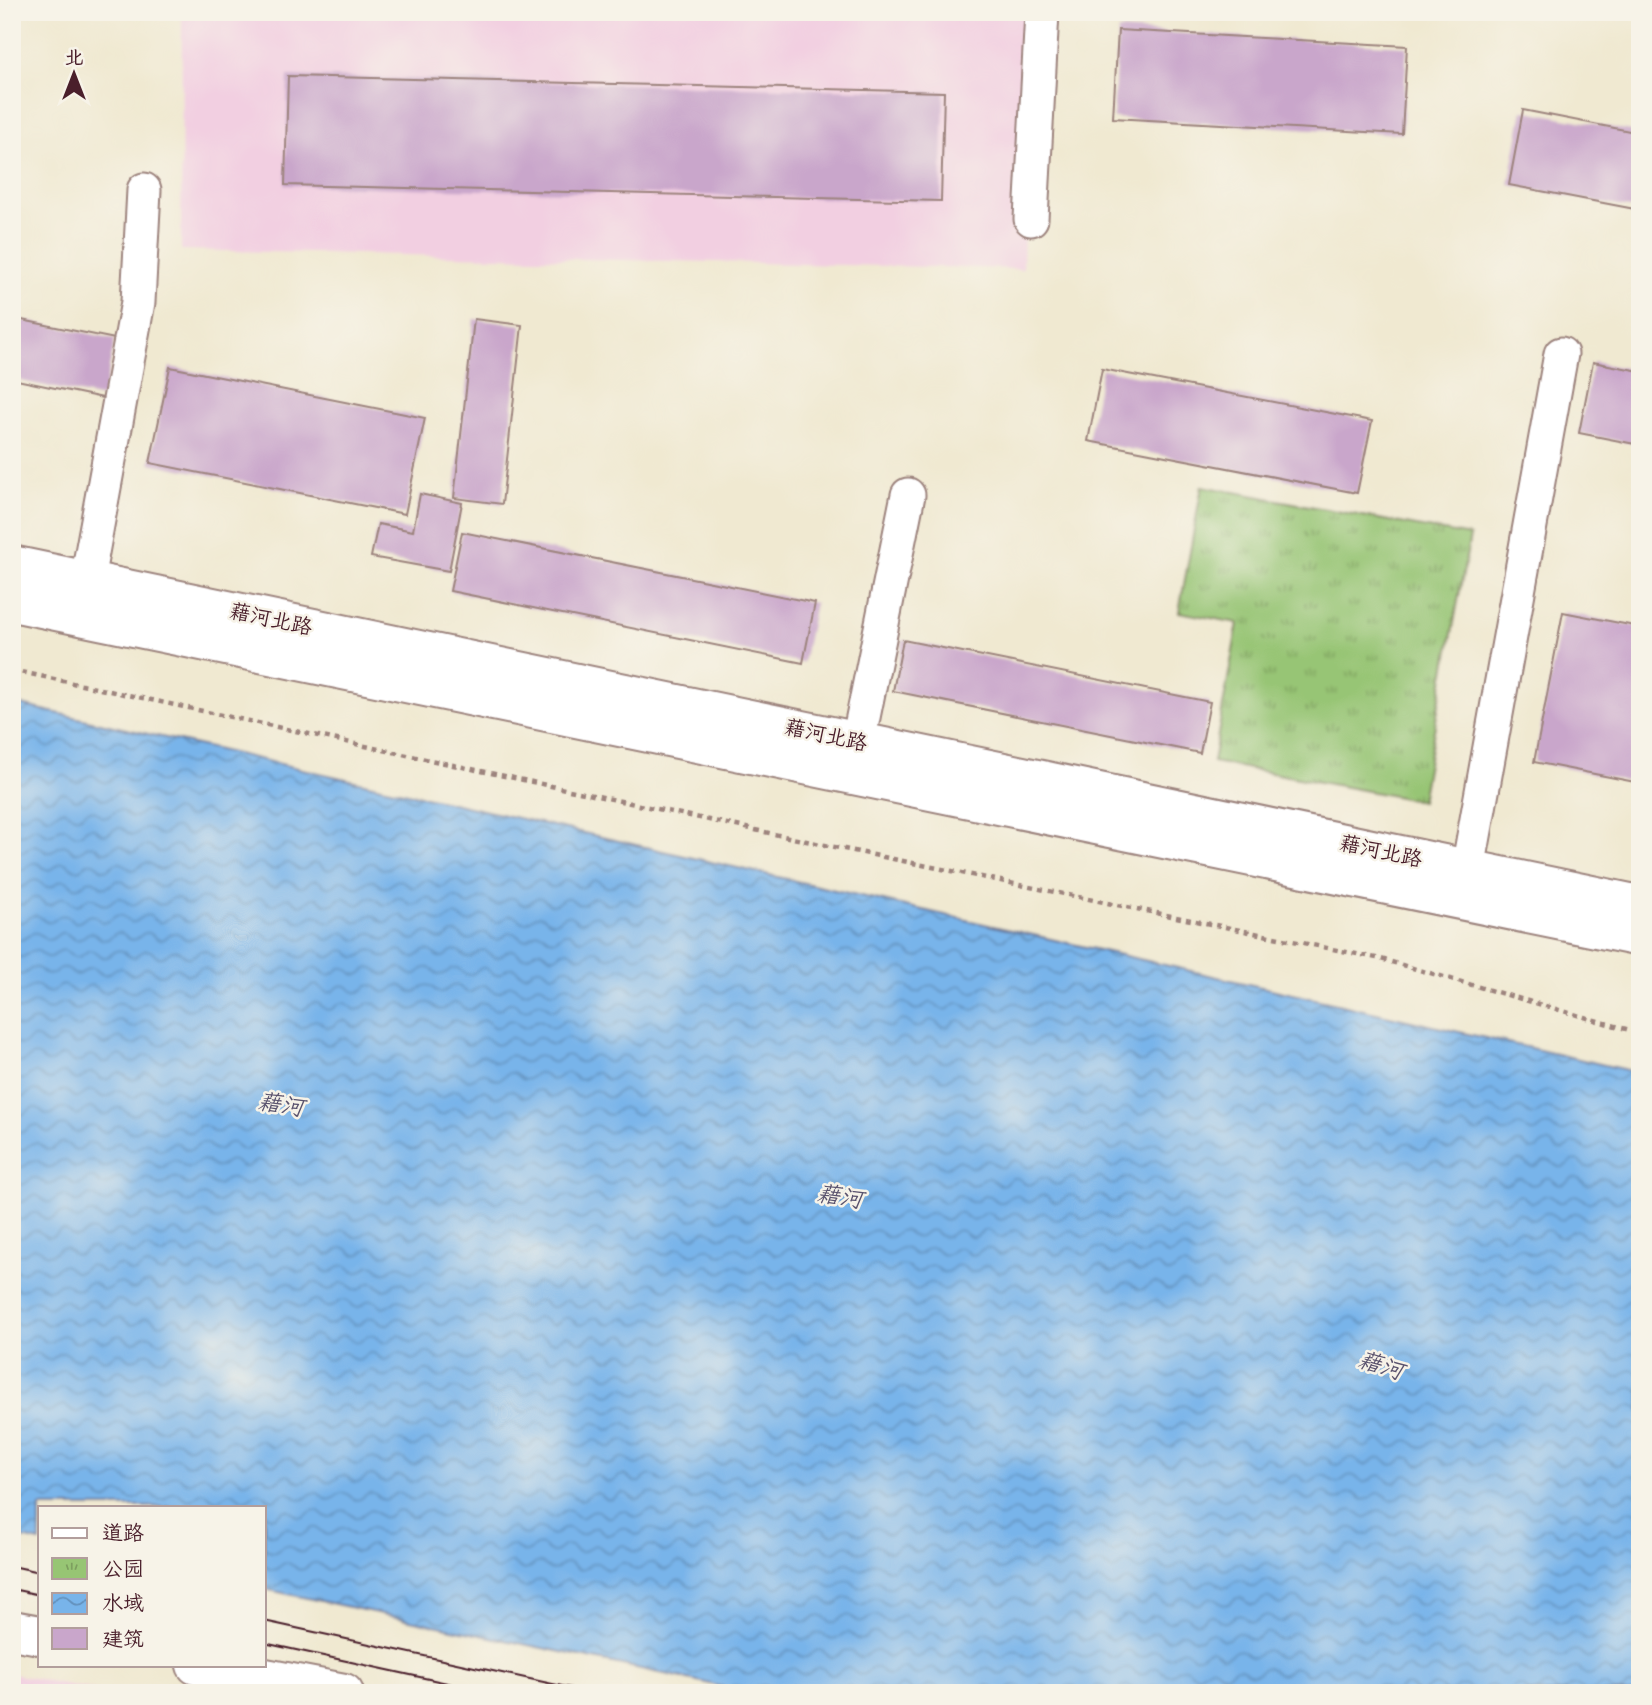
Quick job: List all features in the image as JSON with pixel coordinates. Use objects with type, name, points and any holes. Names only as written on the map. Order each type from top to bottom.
[{"type":"main road","name":"藉河北路","points":[[12,565],[1640,905]]},
{"type":"main road","name":"藉河北路","points":[[12,602],[1640,937]]},
{"type":"main road","points":[[12,1630],[38,1635]]},
{"type":"main road","points":[[201,1666],[344,1693]]},
{"type":"street","points":[[1031,219],[1042,12]]},
{"type":"street","points":[[86,580],[138,302],[144,190]]},
{"type":"street","points":[[1468,869],[1561,354]]},
{"type":"street","points":[[858,742],[908,495]]},
{"type":"path","points":[[12,670],[825,845],[1381,959],[1640,1034]]},
{"type":"shaded area","points":[[182,12],[1030,12],[1023,269],[181,250]]},
{"type":"shaded area","points":[[12,1674],[110,1693],[12,1693]]},
{"type":"green space","points":[[1202,486],[1470,536],[1421,801],[1213,762],[1238,623],[1179,612]]},
{"type":"water","name":"藉河","points":[[12,703],[1640,1073],[1640,1693],[745,1693],[266,1589],[266,1506],[38,1506],[38,1542],[12,1536]]},
{"type":"building","points":[[12,24],[15,24],[15,166],[12,166]]},
{"type":"building","points":[[1118,30],[1407,46],[1402,134],[1113,118]]},
{"type":"building","points":[[288,76],[944,92],[941,201],[285,185]]},
{"type":"building","points":[[1523,110],[1640,133],[1640,210],[1509,185]]},
{"type":"building","points":[[12,318],[115,339],[103,398],[12,379]]},
{"type":"building","points":[[474,319],[522,325],[502,504],[454,498]]},
{"type":"building","points":[[1593,362],[1640,371],[1640,445],[1579,433]]},
{"type":"building","points":[[170,367],[425,418],[405,514],[150,463]]},
{"type":"building","points":[[1102,369],[1372,421],[1357,493],[1088,441]]},
{"type":"building","points":[[420,494],[462,503],[449,571],[371,557],[378,524],[413,531]]},
{"type":"building","points":[[462,532],[815,603],[803,663],[450,591]]},
{"type":"building","points":[[1563,612],[1640,627],[1640,783],[1534,762]]},
{"type":"building","points":[[903,640],[1210,702],[1200,753],[893,691]]},
{"type":"tram line","points":[[12,1566],[38,1572]]},
{"type":"tram line","points":[[12,1589],[38,1595]]},
{"type":"tram line","points":[[266,1621],[594,1693]]},
{"type":"tram line","points":[[266,1643],[493,1693]]}]
